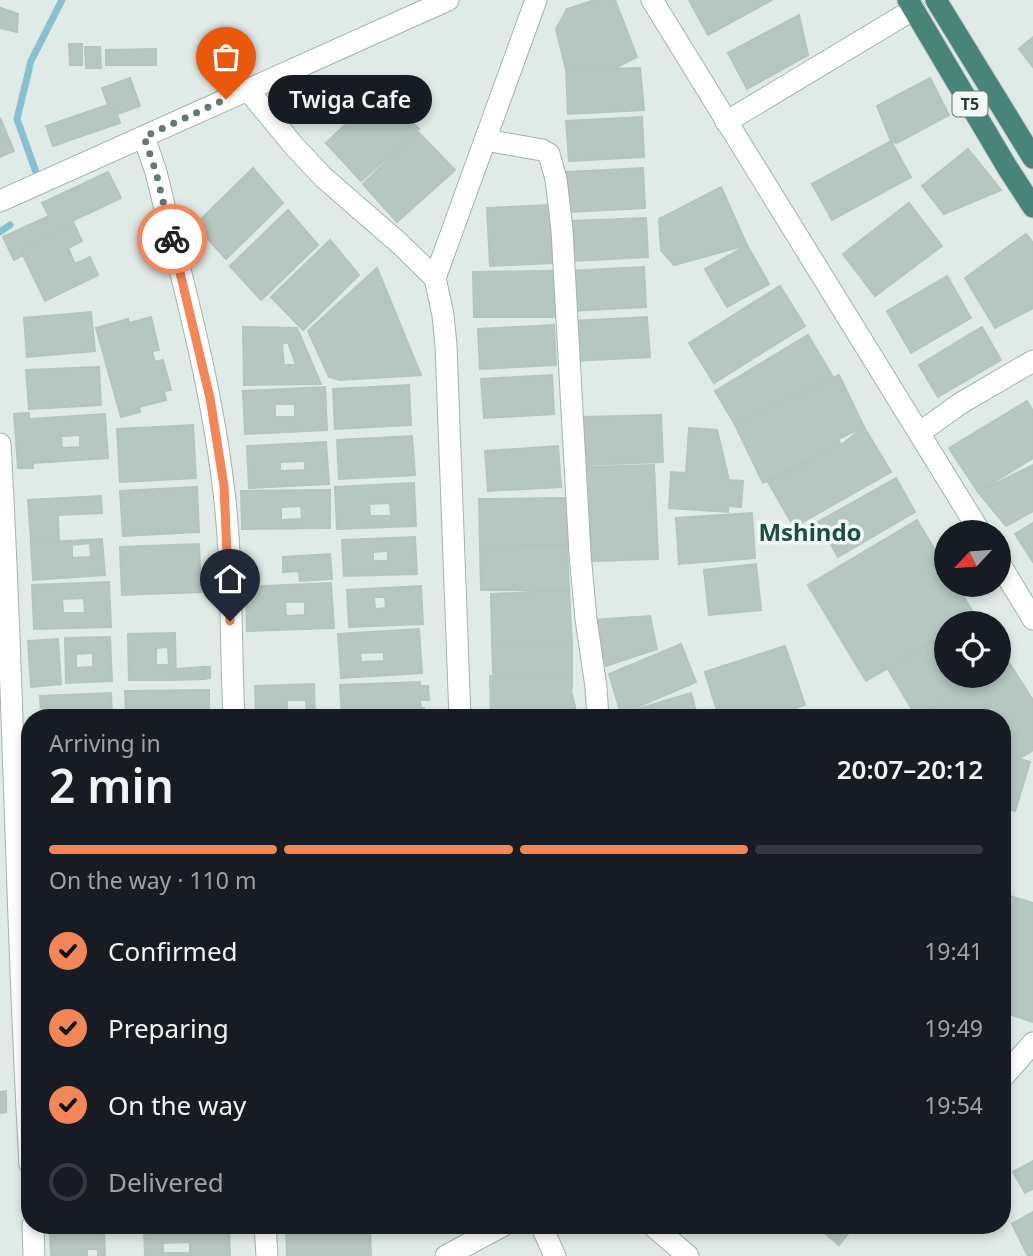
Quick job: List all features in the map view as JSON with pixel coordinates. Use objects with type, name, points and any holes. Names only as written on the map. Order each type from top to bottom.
[{"type":"highway","name":"T5","points":[[936,0],[1033,158]]},
{"type":"highway","name":"T5","points":[[911,5],[1033,207]]},
{"type":"street","points":[[0,201],[449,0]]},
{"type":"street","points":[[460,709],[446,345],[435,278],[536,0]]},
{"type":"street","points":[[652,0],[973,520]]},
{"type":"street","points":[[726,122],[911,5]]},
{"type":"street","points":[[247,89],[323,177],[435,278]]},
{"type":"street","points":[[144,137],[156,172],[210,398],[224,486],[234,709]]},
{"type":"street","points":[[485,140],[541,150],[549,154],[556,179],[562,230],[580,554],[597,709]]},
{"type":"street","points":[[919,433],[961,403],[1033,361]]},
{"type":"street","points":[[0,444],[21,767]]},
{"type":"street","points":[[1012,584],[1033,619]]},
{"type":"street","points":[[1011,1068],[1033,1043]]},
{"type":"street","points":[[33,1234],[34,1256]]},
{"type":"street","points":[[266,1234],[267,1256]]},
{"type":"street","points":[[446,1256],[483,1234]]},
{"type":"street","points":[[545,1234],[555,1256]]},
{"type":"street","points":[[662,1234],[688,1256]]},
{"type":"building","points":[[595,0],[615,0],[637,57],[613,69],[566,70],[556,29],[567,9]]},
{"type":"building","points":[[689,0],[772,0],[708,35]]},
{"type":"building","points":[[1,8],[18,14],[17,32],[0,28]]},
{"type":"building","points":[[799,15],[808,55],[747,89],[728,53]]},
{"type":"building","points":[[1033,37],[1033,67],[1019,49]]},
{"type":"building","points":[[69,44],[82,44],[82,65],[70,65]]},
{"type":"building","points":[[85,47],[100,47],[101,68],[86,68]]},
{"type":"building","points":[[156,49],[156,65],[106,65],[106,50]]},
{"type":"building","points":[[640,68],[644,110],[568,114],[566,70]]},
{"type":"building","points":[[130,78],[140,106],[112,116],[102,88]]},
{"type":"building","points":[[930,78],[949,115],[897,143],[891,141],[877,106]]},
{"type":"building","points":[[381,90],[419,129],[361,181],[326,143]]},
{"type":"building","points":[[113,103],[120,123],[53,146],[46,126]]},
{"type":"building","points":[[642,117],[644,157],[569,161],[566,121]]},
{"type":"building","points":[[0,118],[14,151],[0,157]]},
{"type":"building","points":[[417,131],[455,170],[397,222],[363,184]]},
{"type":"building","points":[[891,141],[911,177],[832,220],[812,184]]},
{"type":"building","points":[[968,149],[1001,190],[944,214],[922,186]]},
{"type":"building","points":[[253,168],[283,203],[226,259],[195,225]]},
{"type":"building","points":[[643,168],[645,208],[569,212],[567,172]]},
{"type":"building","points":[[108,172],[121,198],[20,249],[23,255],[14,260],[3,237],[49,216],[42,203]]},
{"type":"building","points":[[721,187],[747,245],[674,265],[661,250],[659,219]]},
{"type":"building","points":[[909,203],[942,246],[875,296],[843,254]]},
{"type":"building","points":[[549,205],[552,263],[490,266],[487,208]]},
{"type":"building","points":[[288,210],[318,245],[261,300],[230,266]]},
{"type":"building","points":[[646,218],[648,257],[572,261],[570,221]]},
{"type":"building","points":[[74,224],[82,241],[68,248],[75,264],[90,257],[98,275],[45,301],[20,249]]},
{"type":"building","points":[[1026,234],[1033,243],[1033,308],[995,328],[965,278]]},
{"type":"building","points":[[330,240],[359,275],[303,330],[271,297]]},
{"type":"building","points":[[747,245],[769,284],[727,307],[705,269]]},
{"type":"building","points":[[644,267],[646,307],[570,311],[568,271]]},
{"type":"building","points":[[377,268],[421,375],[340,380],[329,377],[308,331]]},
{"type":"building","points":[[556,271],[556,317],[474,317],[473,272]]},
{"type":"building","points":[[947,276],[971,318],[911,353],[887,311]]},
{"type":"building","points":[[780,286],[805,326],[714,383],[689,343]]},
{"type":"building","points":[[91,312],[95,351],[27,357],[24,318]]},
{"type":"building","points":[[151,317],[159,350],[152,351],[155,362],[163,360],[171,390],[164,391],[166,400],[139,407],[140,412],[121,417],[96,328],[128,319],[129,323]]},
{"type":"building","points":[[647,317],[650,357],[574,361],[572,321]]},
{"type":"building","points":[[554,325],[556,365],[480,369],[478,329]]},
{"type":"building","points":[[243,327],[297,328],[321,384],[244,385]],"holes":[[[288,342],[296,365],[284,365],[282,344]]]},
{"type":"building","points":[[982,327],[1001,360],[938,397],[919,365]]},
{"type":"building","points":[[808,335],[833,377],[740,433],[715,391]]},
{"type":"building","points":[[99,367],[101,405],[29,409],[26,370]]},
{"type":"building","points":[[552,375],[554,414],[484,418],[481,379]]},
{"type":"building","points":[[839,375],[864,427],[838,439],[841,445],[763,483],[735,425]]},
{"type":"building","points":[[409,385],[411,425],[335,429],[333,389]]},
{"type":"building","points":[[325,387],[327,430],[245,434],[243,391]],"holes":[[[275,404],[295,404],[295,417],[275,417]]]},
{"type":"building","points":[[1027,401],[1033,411],[1033,458],[978,492],[949,448]]},
{"type":"building","points":[[29,413],[29,419],[105,414],[108,458],[33,463],[33,468],[18,468],[14,414]],"holes":[[[80,435],[80,447],[62,448],[61,436]]]},
{"type":"building","points":[[661,415],[663,462],[583,465],[582,417]]},
{"type":"building","points":[[193,425],[196,478],[120,482],[117,429]]},
{"type":"building","points":[[864,427],[891,472],[794,527],[768,482],[841,445]]},
{"type":"building","points":[[689,428],[717,430],[729,480],[743,481],[741,507],[728,506],[728,512],[669,508],[671,472],[686,473]]},
{"type":"building","points":[[412,436],[415,475],[339,479],[337,440]]},
{"type":"building","points":[[326,442],[329,484],[249,488],[247,446]],"holes":[[[305,461],[305,470],[280,471],[280,462]]]},
{"type":"building","points":[[558,446],[561,487],[488,491],[485,451]]},
{"type":"building","points":[[654,465],[658,559],[592,561],[588,467]]},
{"type":"building","points":[[1033,465],[1033,511],[1012,523],[1012,520],[1001,520],[978,492]]},
{"type":"building","points":[[896,478],[915,512],[838,557],[818,522]]},
{"type":"building","points":[[414,483],[416,526],[337,529],[335,487]],"holes":[[[390,503],[391,516],[370,516],[369,504]]]},
{"type":"building","points":[[197,487],[199,532],[123,536],[120,491]]},
{"type":"building","points":[[330,490],[330,528],[242,529],[241,491]],"holes":[[[301,506],[302,519],[281,520],[281,507]]]},
{"type":"building","points":[[101,496],[102,513],[58,515],[59,540],[31,541],[28,500]]},
{"type":"building","points":[[566,498],[567,545],[480,547],[479,499]]},
{"type":"building","points":[[752,513],[755,558],[679,564],[676,518]]},
{"type":"building","points":[[917,520],[934,548],[934,597],[964,597],[972,611],[934,611],[934,641],[866,681],[808,585]]},
{"type":"building","points":[[1033,523],[1033,562],[1015,534]]},
{"type":"building","points":[[415,537],[417,574],[344,576],[342,540]],"holes":[[[388,551],[388,561],[373,561],[373,552]]]},
{"type":"building","points":[[102,539],[105,575],[33,580],[31,543]],"holes":[[[90,543],[91,557],[72,558],[72,545]]]},
{"type":"building","points":[[199,544],[201,592],[122,595],[120,547]]},
{"type":"building","points":[[567,545],[569,590],[481,590],[480,547]]},
{"type":"building","points":[[330,554],[332,579],[300,581],[299,571],[283,572],[283,557]]},
{"type":"building","points":[[756,564],[761,610],[709,615],[704,570]]},
{"type":"building","points":[[109,582],[111,627],[34,629],[32,585]],"holes":[[[84,598],[85,613],[63,613],[62,599]]]},
{"type":"building","points":[[331,583],[334,628],[247,631],[246,587]],"holes":[[[285,602],[305,602],[305,615],[286,616]]]},
{"type":"building","points":[[421,586],[423,624],[349,627],[347,590]],"holes":[[[374,597],[385,597],[386,608],[375,609]]]},
{"type":"building","points":[[569,590],[572,645],[492,645],[491,594]]},
{"type":"building","points":[[650,616],[657,649],[606,666],[593,620]]},
{"type":"building","points":[[419,629],[422,673],[341,678],[338,634]],"holes":[[[384,652],[384,661],[361,662],[360,653]]]},
{"type":"building","points":[[175,633],[176,680],[129,680],[128,634]],"holes":[[[168,647],[169,665],[156,665],[156,648]]]},
{"type":"building","points":[[110,637],[112,681],[66,683],[65,638]],"holes":[[[93,653],[93,667],[76,668],[76,654]]]},
{"type":"building","points":[[58,639],[61,684],[31,687],[28,641]]},
{"type":"building","points":[[934,641],[934,688],[956,688],[921,709],[912,709],[888,669]]},
{"type":"building","points":[[681,644],[696,682],[633,709],[620,709],[609,674]]},
{"type":"building","points":[[492,645],[572,645],[572,688],[494,692]]},
{"type":"building","points":[[785,646],[805,705],[793,709],[716,709],[705,672]]},
{"type":"building","points":[[1011,666],[1033,700],[1033,750],[1019,759],[1011,757],[1011,709],[925,709],[959,688],[1011,688]]},
{"type":"building","points":[[203,667],[210,667],[210,678],[204,679]]},
{"type":"building","points":[[203,667],[204,679],[176,680],[176,669]]},
{"type":"building","points":[[567,674],[576,709],[491,709],[490,676]]},
{"type":"building","points":[[420,682],[420,686],[428,686],[429,700],[420,700],[421,708],[424,709],[341,709],[340,685]]},
{"type":"building","points":[[314,684],[315,709],[307,709],[306,700],[287,700],[287,709],[256,709],[255,686]]},
{"type":"building","points":[[209,690],[209,709],[126,709],[125,691]]},
{"type":"building","points":[[111,693],[112,709],[41,709],[40,696]]},
{"type":"building","points":[[691,693],[695,709],[638,709]]},
{"type":"building","points":[[1011,756],[1030,762],[1015,811],[1011,810]]},
{"type":"building","points":[[1011,896],[1033,903],[1033,1022],[1011,1015]]},
{"type":"building","points":[[6,1091],[6,1112],[0,1113],[0,1092]]},
{"type":"building","points":[[1033,1161],[1033,1189],[1025,1193],[1013,1172]]},
{"type":"building","points":[[1033,1212],[1033,1256],[1028,1256],[1012,1224]]},
{"type":"building","points":[[50,1234],[104,1234],[105,1256],[98,1256],[98,1249],[87,1249],[87,1256],[51,1256]]},
{"type":"building","points":[[144,1234],[229,1234],[230,1256],[145,1256]],"holes":[[[190,1242],[190,1253],[163,1253],[163,1243]]]},
{"type":"building","points":[[286,1234],[370,1234],[371,1256],[287,1256]]},
{"type":"building","points":[[826,1234],[848,1234],[839,1245]]},
{"type":"waterway","points":[[38,178],[17,119],[31,61],[62,0]]},
{"type":"waterway","points":[[0,232],[10,225]]},
{"type":"way so far","points":[[172,239],[156,172],[144,137],[226,99]]},
{"type":"place","name":"Twiga Cafe","points":[[226,99]]},
{"type":"district","name":"Mshindo","points":[[810,531]]},
{"type":"route","points":[[172,239],[210,398],[224,486],[230,621]]}]
